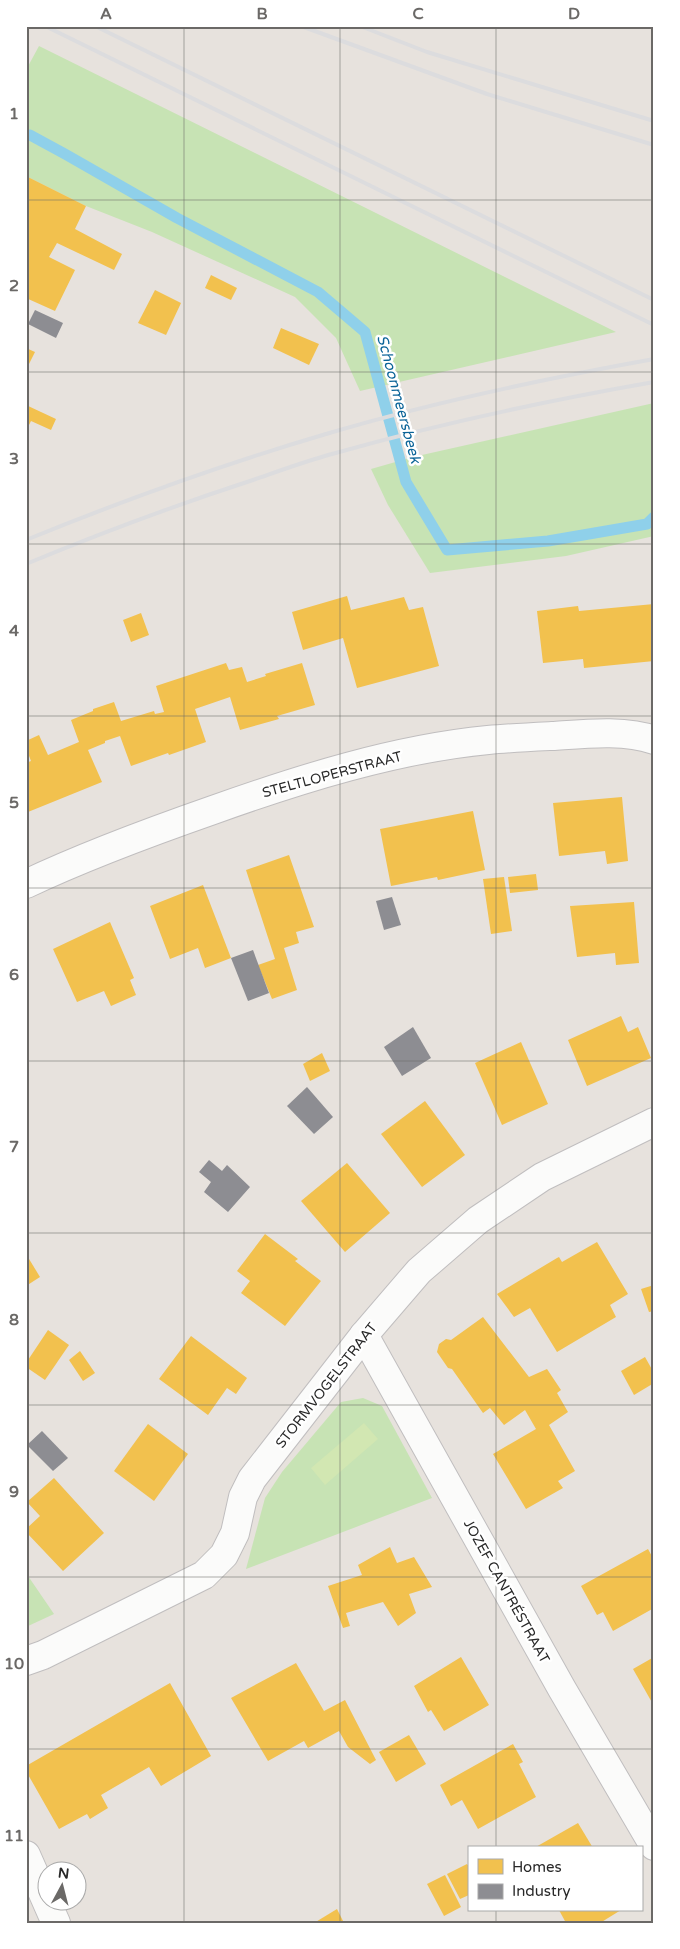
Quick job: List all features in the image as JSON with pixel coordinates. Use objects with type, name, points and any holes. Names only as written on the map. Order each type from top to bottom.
[{"type":"street","name":"STELTLOPERSTRAAT","points":[[26,884],[62,867],[160,828],[258,794],[342,768],[420,751],[487,740],[581,734],[624,734],[654,740]]},
{"type":"street","name":"STORMVOGELSTRAAT","points":[[26,1661],[43,1655],[204,1575],[224,1555],[234,1533],[243,1497],[252,1479],[364,1335],[419,1271],[478,1220],[542,1177],[654,1122]]},
{"type":"street","name":"JOZEF CANTRÉSTRAAT","points":[[364,1335],[558,1680],[654,1846]]},
{"type":"street","points":[[26,1855],[56,1923]]},
{"type":"green space","points":[[39,46],[616,332],[360,391],[336,338],[295,297],[152,232],[86,206],[26,176],[26,70]]},
{"type":"green space","points":[[654,403],[654,536],[566,556],[430,573],[388,505],[371,469],[413,457]]},
{"type":"green space","points":[[363,1398],[382,1406],[432,1498],[246,1569],[265,1498],[282,1472],[341,1402]]},
{"type":"green space","points":[[364,1423],[378,1439],[325,1485],[311,1468]]},
{"type":"green space","points":[[26,1573],[54,1614],[26,1627]]},
{"type":"building: Homes","points":[[26,176],[86,206],[75,229],[122,254],[114,270],[57,243],[49,257],[75,270],[55,311],[26,298]]},
{"type":"building: Homes","points":[[211,275],[237,288],[231,300],[205,288]]},
{"type":"building: Homes","points":[[155,290],[181,303],[166,335],[138,323]]},
{"type":"building: Homes","points":[[281,328],[319,344],[309,365],[273,348]]},
{"type":"building: Homes","points":[[26,348],[35,352],[26,370]]},
{"type":"building: Homes","points":[[26,405],[56,419],[51,430],[31,421],[26,431]]},
{"type":"building: Homes","points":[[347,596],[351,610],[404,597],[409,610],[423,607],[439,666],[357,688],[343,638],[303,650],[292,612]]},
{"type":"building: Homes","points":[[654,604],[654,661],[584,668],[583,659],[543,663],[537,611],[578,606],[579,611]]},
{"type":"building: Homes","points":[[141,613],[149,635],[131,642],[123,620]]},
{"type":"building: Homes","points":[[226,663],[229,670],[242,667],[247,682],[266,676],[265,674],[302,663],[315,705],[277,716],[279,719],[240,730],[230,697],[195,709],[206,742],[131,766],[120,736],[105,741],[105,743],[88,750],[102,782],[28,812],[26,808],[26,763],[31,761],[26,748],[26,741],[39,735],[48,755],[79,742],[71,720],[93,711],[93,709],[114,702],[121,721],[154,711],[155,714],[164,712],[156,686]]},
{"type":"building: Homes","points":[[622,797],[628,861],[607,864],[605,851],[559,856],[553,803]]},
{"type":"building: Homes","points":[[473,811],[485,870],[438,880],[437,877],[391,886],[380,829]]},
{"type":"building: Homes","points":[[289,855],[314,927],[296,932],[299,943],[284,948],[297,990],[272,999],[258,965],[275,959],[246,870]]},
{"type":"building: Homes","points":[[536,874],[538,890],[510,893],[508,877]]},
{"type":"building: Homes","points":[[504,877],[512,931],[491,934],[483,879]]},
{"type":"building: Homes","points":[[203,885],[231,958],[205,968],[198,948],[170,959],[150,906]]},
{"type":"building: Homes","points":[[634,902],[639,963],[616,965],[615,953],[577,957],[570,906]]},
{"type":"building: Homes","points":[[110,922],[134,978],[130,980],[136,995],[111,1006],[104,991],[77,1002],[53,949]]},
{"type":"building: Homes","points":[[621,1016],[628,1032],[638,1027],[651,1058],[587,1086],[568,1040]]},
{"type":"building: Homes","points":[[521,1042],[548,1104],[502,1125],[475,1063]]},
{"type":"building: Homes","points":[[322,1053],[330,1071],[310,1081],[303,1064]]},
{"type":"building: Homes","points":[[425,1101],[465,1155],[422,1187],[381,1134]]},
{"type":"building: Homes","points":[[347,1163],[390,1213],[345,1252],[301,1201]]},
{"type":"building: Homes","points":[[265,1234],[298,1259],[295,1261],[321,1281],[285,1326],[241,1293],[250,1281],[237,1271]]},
{"type":"building: Homes","points":[[597,1242],[628,1294],[610,1305],[616,1317],[557,1352],[530,1308],[514,1317],[497,1294],[557,1258],[559,1257],[562,1262]]},
{"type":"building: Homes","points":[[26,1254],[40,1277],[26,1286]]},
{"type":"building: Homes","points":[[654,1285],[654,1311],[649,1312],[641,1289]]},
{"type":"building: Homes","points":[[483,1317],[529,1377],[547,1369],[561,1390],[557,1393],[568,1412],[549,1425],[575,1471],[558,1481],[563,1488],[526,1509],[493,1454],[536,1429],[525,1410],[504,1425],[490,1408],[483,1413],[452,1369],[448,1368],[437,1352],[439,1344],[446,1339],[451,1340]]},
{"type":"building: Homes","points":[[48,1330],[69,1345],[45,1380],[26,1367],[26,1363]]},
{"type":"building: Homes","points":[[191,1336],[247,1378],[236,1394],[227,1388],[208,1415],[159,1379]]},
{"type":"building: Homes","points":[[80,1351],[95,1373],[83,1381],[69,1360]]},
{"type":"building: Homes","points":[[645,1357],[654,1373],[654,1383],[634,1395],[621,1371]]},
{"type":"building: Homes","points":[[148,1424],[188,1454],[154,1501],[114,1471]]},
{"type":"building: Homes","points":[[54,1478],[104,1533],[63,1571],[26,1532],[26,1529],[40,1516],[27,1502]]},
{"type":"building: Homes","points":[[390,1547],[397,1563],[414,1557],[432,1587],[409,1594],[416,1613],[398,1626],[383,1602],[346,1613],[350,1626],[343,1628],[328,1586],[362,1575],[358,1565]]},
{"type":"building: Homes","points":[[648,1549],[654,1560],[654,1608],[613,1631],[603,1612],[597,1615],[581,1586]]},
{"type":"building: Homes","points":[[461,1657],[489,1705],[444,1731],[431,1710],[428,1712],[414,1686]]},
{"type":"building: Homes","points":[[654,1657],[654,1706],[633,1669]]},
{"type":"building: Homes","points":[[296,1663],[324,1711],[345,1700],[376,1760],[370,1764],[348,1747],[339,1731],[308,1748],[304,1741],[268,1761],[231,1698]]},
{"type":"building: Homes","points":[[170,1683],[211,1756],[161,1786],[149,1767],[101,1795],[108,1808],[90,1819],[87,1814],[59,1829],[26,1771],[26,1766]]},
{"type":"building: Homes","points":[[409,1735],[426,1764],[396,1782],[379,1752]]},
{"type":"building: Homes","points":[[513,1744],[523,1762],[519,1764],[536,1797],[478,1829],[462,1800],[451,1806],[440,1785]]},
{"type":"building: Homes","points":[[578,1823],[592,1846],[538,1846]]},
{"type":"building: Homes","points":[[467,1864],[468,1895],[460,1899],[447,1874]]},
{"type":"building: Homes","points":[[445,1875],[461,1907],[444,1916],[427,1884]]},
{"type":"building: Homes","points":[[337,1909],[344,1923],[314,1923]]},
{"type":"building: Homes","points":[[560,1912],[618,1912],[600,1923],[566,1923]]},
{"type":"building: Industry","points":[[35,310],[63,323],[56,338],[28,324]]},
{"type":"building: Industry","points":[[392,897],[401,925],[384,930],[376,901]]},
{"type":"building: Industry","points":[[253,950],[269,993],[248,1001],[231,958]]},
{"type":"building: Industry","points":[[413,1027],[431,1058],[402,1076],[384,1047]]},
{"type":"building: Industry","points":[[307,1087],[333,1117],[314,1134],[287,1106]]},
{"type":"building: Industry","points":[[209,1160],[222,1171],[227,1165],[250,1187],[228,1212],[204,1192],[211,1182],[199,1172]]},
{"type":"building: Industry","points":[[42,1431],[68,1458],[53,1471],[27,1445]]},
{"type":"waterway","name":"Schoonmeersbeek","points":[[30,135],[177,218],[318,292],[365,332],[406,482],[447,550],[548,541],[647,524],[654,517]]},
{"type":"railway","points":[[45,26],[654,325]]},
{"type":"railway","points":[[95,26],[654,300]]},
{"type":"railway","points":[[301,26],[487,94],[654,145]]},
{"type":"railway","points":[[360,26],[427,52],[654,121]]},
{"type":"railway","points":[[26,540],[174,483],[366,422],[488,392],[654,359]]},
{"type":"railway","points":[[26,564],[167,509],[322,457],[492,414],[654,382]]}]
